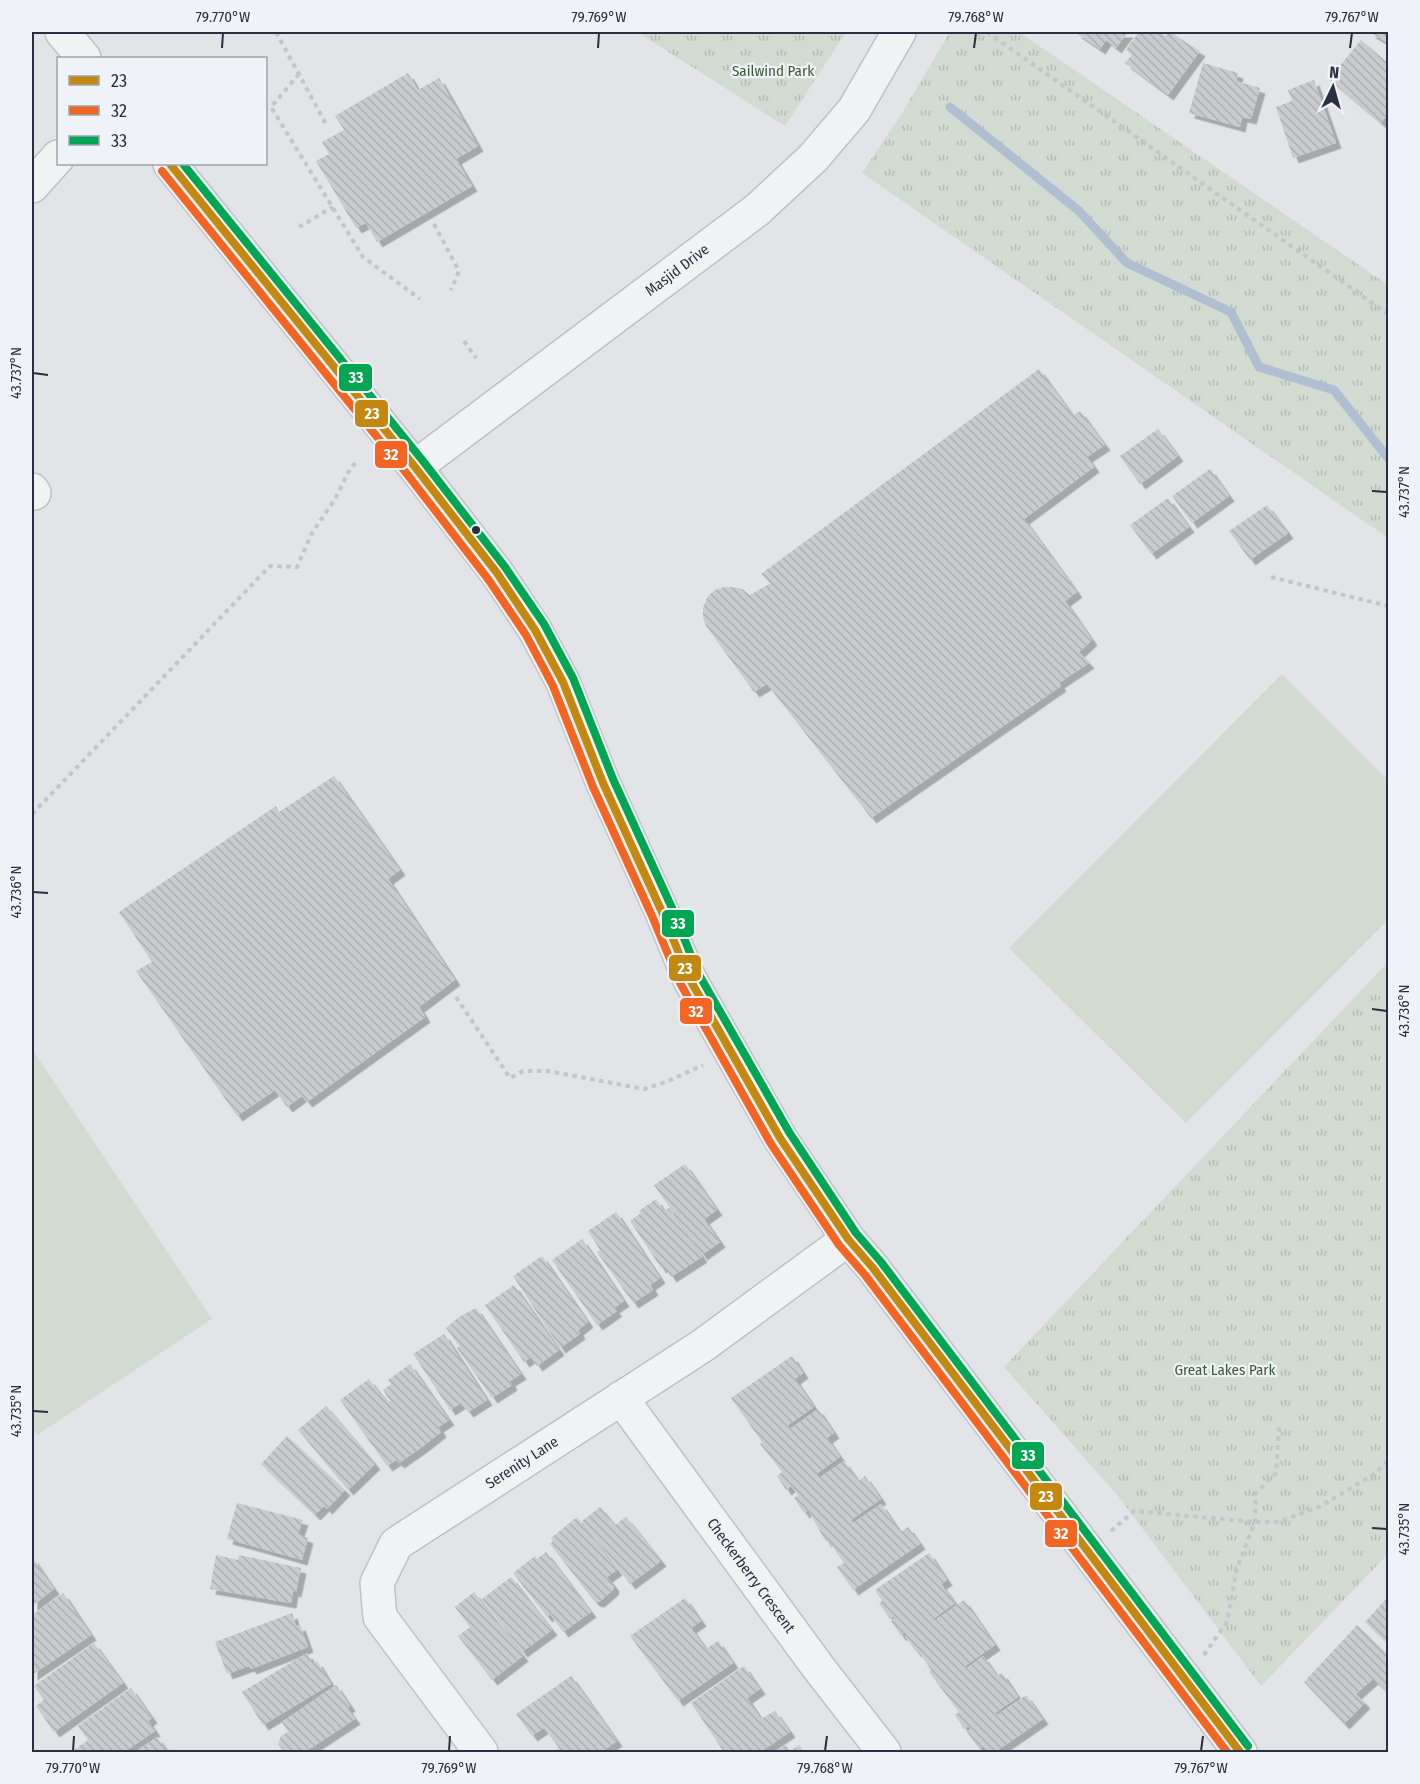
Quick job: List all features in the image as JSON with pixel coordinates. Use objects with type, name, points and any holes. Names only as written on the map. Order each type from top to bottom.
[{"type":"street","points":[[62,32],[83,57]]},
{"type":"street","name":"Masjid Drive","points":[[415,467],[757,210],[813,158],[854,110],[899,32]]},
{"type":"street","points":[[32,186],[57,158]]},
{"type":"street","points":[[171,165],[415,467],[497,573],[535,630],[563,682],[603,783],[662,912],[689,978],[780,1138],[848,1239],[873,1268],[1240,1752]]},
{"type":"street","name":"Serenity Lane","points":[[481,1752],[380,1617],[377,1583],[396,1544],[702,1346],[848,1239]]},
{"type":"street","name":"Checkerberry Crescent","points":[[621,1398],[818,1667],[884,1752]]},
{"type":"path","points":[[276,32],[326,124]]},
{"type":"path","points":[[987,32],[1389,314]]},
{"type":"path","points":[[299,74],[272,107],[363,257],[420,299]]},
{"type":"path","points":[[299,226],[333,207]]},
{"type":"path","points":[[434,224],[459,271],[451,290]]},
{"type":"path","points":[[464,340],[476,358]]},
{"type":"path","points":[[32,814],[270,566],[297,567],[312,533],[350,469],[358,460]]},
{"type":"path","points":[[1271,577],[1389,606]]},
{"type":"path","points":[[456,997],[510,1078],[523,1071],[548,1071],[644,1089],[666,1082],[731,1052]]},
{"type":"path","points":[[1185,1679],[1216,1640],[1227,1622],[1237,1568],[1255,1522],[1256,1493],[1276,1473],[1279,1426]]},
{"type":"path","points":[[1089,1551],[1134,1511],[1278,1522],[1319,1507],[1373,1475],[1389,1461]]},
{"type":"green space","name":"Sailwind Park","points":[[637,32],[846,32],[785,126]]},
{"type":"green space","points":[[950,32],[1019,32],[1388,285],[1388,538],[862,173],[902,113]]},
{"type":"green space","points":[[1282,674],[1388,780],[1388,920],[1186,1123],[1009,948]]},
{"type":"green space","name":"Great Lakes Park","points":[[1388,962],[1388,1554],[1261,1686],[1118,1496],[1004,1367]]},
{"type":"green space","points":[[32,1049],[212,1319],[37,1435],[32,1426]]},
{"type":"building","points":[[1075,32],[1128,32],[1116,48],[1106,40],[1100,49]]},
{"type":"building","points":[[1139,32],[1159,32],[1165,36],[1170,32],[1200,51],[1168,95],[1125,63],[1132,55],[1126,50]]},
{"type":"building","points":[[1369,32],[1388,32],[1388,43]]},
{"type":"building","points":[[1361,40],[1388,63],[1388,114],[1381,123],[1329,79]]},
{"type":"building","points":[[1203,63],[1238,73],[1236,81],[1260,88],[1251,119],[1242,117],[1240,127],[1189,113]]},
{"type":"building","points":[[408,73],[418,90],[439,78],[478,146],[456,159],[472,186],[377,242],[366,223],[356,228],[316,161],[329,154],[322,142],[344,130],[335,116]]},
{"type":"building","points":[[1314,80],[1336,143],[1293,158],[1276,107],[1292,101],[1288,90]]},
{"type":"building","points":[[1039,369],[1073,416],[1080,411],[1105,445],[1087,457],[1094,467],[1024,519],[1077,592],[1065,601],[1092,640],[1079,652],[1089,663],[1059,683],[1061,686],[871,818],[767,684],[754,692],[706,626],[703,608],[708,596],[715,590],[733,587],[742,589],[750,595],[771,583],[761,574]]},
{"type":"building","points":[[1158,429],[1178,456],[1140,484],[1120,456]]},
{"type":"building","points":[[1210,469],[1229,496],[1192,523],[1172,496]]},
{"type":"building","points":[[1168,498],[1189,527],[1151,554],[1130,525]]},
{"type":"building","points":[[1267,505],[1288,533],[1250,560],[1229,531]]},
{"type":"building","points":[[334,776],[400,870],[388,879],[455,980],[419,1007],[425,1017],[307,1102],[302,1096],[287,1107],[275,1090],[237,1116],[136,971],[152,962],[119,912],[276,806],[279,812]]},
{"type":"building","points":[[685,1164],[717,1210],[704,1219],[720,1242],[702,1255],[654,1185]]},
{"type":"building","points":[[656,1199],[664,1211],[669,1208],[702,1257],[671,1277],[664,1266],[661,1268],[630,1221],[641,1213],[639,1211]]},
{"type":"building","points":[[616,1212],[660,1278],[650,1285],[653,1290],[633,1303],[597,1252],[600,1250],[588,1231]]},
{"type":"building","points":[[582,1239],[624,1301],[614,1308],[617,1311],[597,1325],[552,1260]]},
{"type":"building","points":[[542,1256],[588,1322],[578,1330],[580,1334],[560,1348],[513,1276]]},
{"type":"building","points":[[514,1285],[559,1350],[537,1366],[531,1357],[524,1362],[485,1305]]},
{"type":"building","points":[[476,1308],[521,1374],[510,1381],[512,1385],[492,1398],[446,1328],[459,1317]]},
{"type":"building","points":[[444,1334],[487,1400],[468,1412],[461,1403],[450,1410],[413,1354]]},
{"type":"building","points":[[792,1356],[803,1373],[795,1379],[814,1407],[788,1425],[790,1429],[818,1409],[834,1433],[827,1438],[840,1457],[816,1474],[819,1478],[844,1461],[858,1481],[865,1476],[881,1499],[851,1520],[853,1523],[881,1504],[900,1532],[908,1527],[920,1544],[853,1590],[837,1567],[844,1563],[828,1540],[826,1542],[808,1510],[804,1513],[794,1498],[798,1495],[791,1486],[786,1490],[777,1476],[782,1472],[760,1444],[762,1442],[731,1398]]},
{"type":"building","points":[[410,1364],[449,1420],[438,1427],[441,1432],[422,1447],[399,1463],[396,1460],[387,1466],[340,1400],[369,1379],[383,1398],[385,1396],[406,1425],[383,1390],[391,1384],[388,1380]]},
{"type":"building","points":[[326,1406],[375,1464],[348,1490],[298,1430]]},
{"type":"building","points":[[287,1436],[345,1490],[327,1509],[324,1506],[315,1515],[261,1464]]},
{"type":"building","points":[[237,1503],[303,1520],[298,1534],[308,1538],[302,1560],[227,1539]]},
{"type":"building","points":[[600,1507],[615,1525],[626,1517],[661,1561],[630,1584],[582,1521]]},
{"type":"building","points":[[577,1517],[617,1570],[607,1577],[614,1586],[613,1590],[599,1602],[594,1601],[550,1544],[553,1541],[551,1538]]},
{"type":"building","points":[[546,1552],[591,1612],[563,1632],[550,1614],[547,1617],[513,1573],[535,1556],[537,1559]]},
{"type":"building","points":[[929,1553],[947,1580],[941,1584],[955,1603],[933,1619],[934,1621],[964,1600],[995,1645],[965,1666],[967,1668],[983,1656],[997,1676],[1002,1673],[1018,1697],[995,1713],[997,1715],[1026,1695],[1043,1719],[995,1752],[988,1752],[983,1746],[979,1749],[967,1732],[971,1729],[969,1726],[964,1729],[955,1715],[959,1712],[929,1672],[931,1670],[918,1650],[916,1652],[905,1636],[907,1635],[905,1632],[901,1636],[891,1621],[895,1618],[894,1616],[890,1619],[879,1603],[882,1601],[875,1590]]},
{"type":"building","points":[[216,1555],[238,1560],[239,1555],[301,1568],[291,1603],[210,1589]]},
{"type":"building","points":[[32,1557],[54,1589],[32,1606]]},
{"type":"building","points":[[511,1577],[552,1630],[522,1652],[482,1599]]},
{"type":"building","points":[[474,1592],[523,1656],[492,1680],[458,1636],[470,1627],[455,1607]]},
{"type":"building","points":[[63,1593],[91,1635],[32,1675],[32,1615]]},
{"type":"building","points":[[1388,1597],[1388,1643],[1365,1622]]},
{"type":"building","points":[[685,1598],[701,1621],[691,1628],[706,1649],[718,1641],[733,1663],[678,1701],[630,1636]]},
{"type":"building","points":[[292,1613],[296,1626],[300,1625],[308,1647],[251,1669],[249,1666],[227,1674],[215,1642]]},
{"type":"building","points":[[1357,1625],[1388,1655],[1388,1689],[1386,1691],[1373,1679],[1356,1694],[1365,1703],[1344,1724],[1304,1682]]},
{"type":"building","points":[[94,1643],[123,1683],[54,1732],[36,1706],[44,1700],[34,1686]]},
{"type":"building","points":[[307,1653],[313,1664],[317,1661],[331,1684],[263,1725],[242,1692]]},
{"type":"building","points":[[744,1666],[760,1689],[747,1698],[761,1719],[775,1711],[790,1732],[760,1752],[724,1752],[691,1703]]},
{"type":"building","points":[[571,1676],[617,1741],[601,1752],[553,1752],[559,1748],[544,1728],[532,1736],[516,1714]]},
{"type":"building","points":[[336,1685],[350,1706],[347,1708],[355,1719],[305,1752],[284,1752],[278,1744],[281,1736],[288,1732],[282,1722]]},
{"type":"building","points":[[131,1688],[152,1718],[148,1721],[155,1731],[124,1752],[74,1752],[88,1740],[78,1726]]},
{"type":"building","points":[[157,1737],[168,1752],[135,1752]]},
{"type":"building","points":[[786,1745],[790,1751],[799,1745],[804,1752],[774,1752]]},
{"type":"waterway","points":[[950,107],[1079,211],[1127,263],[1231,312],[1259,367],[1334,390],[1388,458]]},
{"type":"transit line","name":"23","points":[[171,165],[415,467],[497,573],[535,630],[563,682],[603,783],[662,912],[689,978],[780,1138],[848,1239],[873,1268],[1240,1752]]},
{"type":"transit line","name":"33","points":[[184,165],[423,461],[505,567],[544,624],[573,678],[613,779],[672,908],[698,973],[789,1132],[856,1233],[881,1262],[1248,1746]]},
{"type":"transit line","name":"32","points":[[162,171],[407,474],[488,579],[526,635],[553,686],[593,787],[680,983],[771,1144],[839,1245],[865,1275],[1227,1752]]}]
